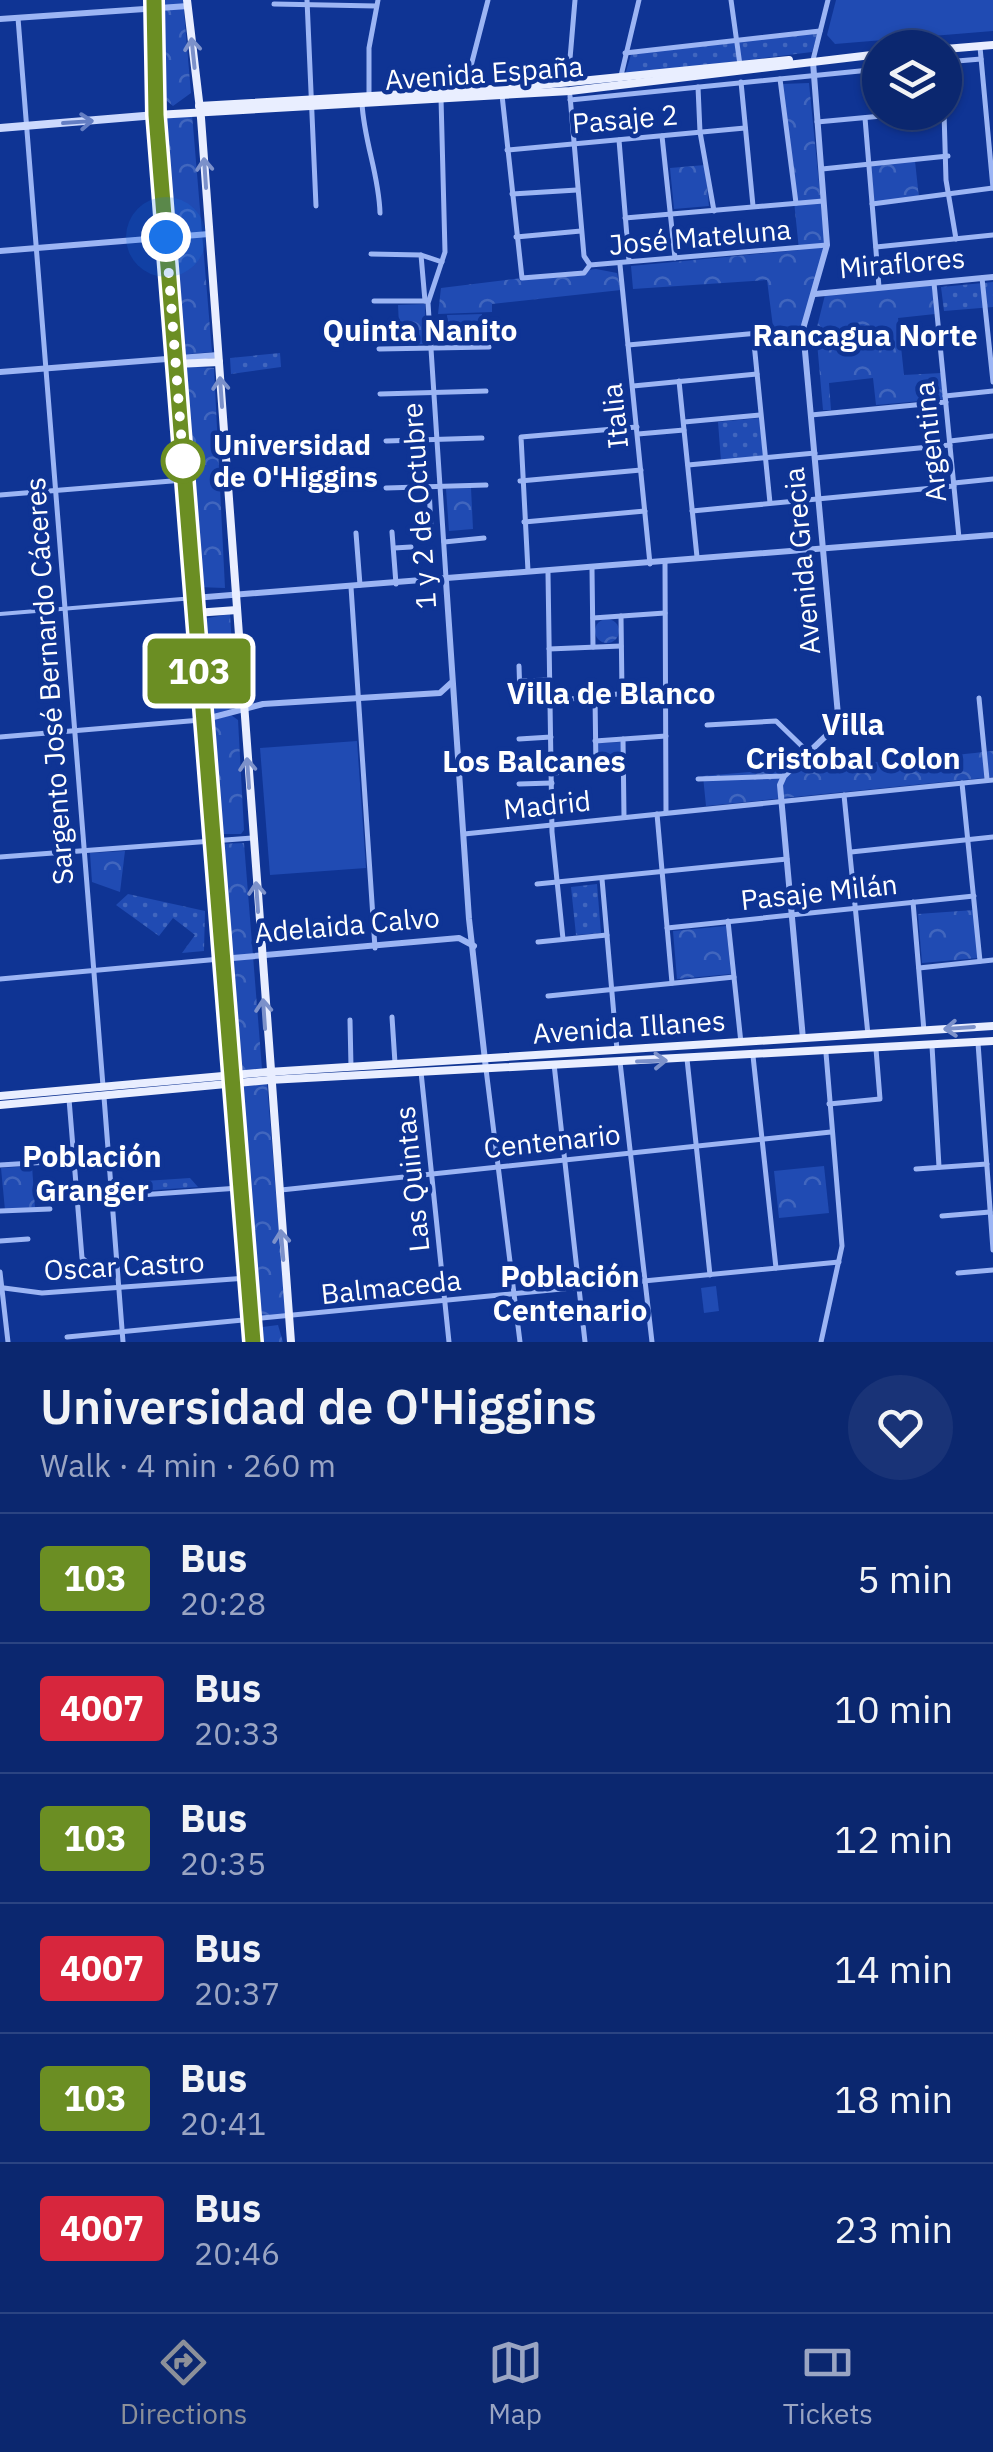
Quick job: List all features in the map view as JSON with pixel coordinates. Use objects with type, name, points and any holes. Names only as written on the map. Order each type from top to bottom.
[{"type":"main road","points":[[188,3],[219,358],[290,1342]]},
{"type":"main road","points":[[154,4],[156,115],[229,1080],[253,1342]]},
{"type":"main road","points":[[962,48],[993,45]]},
{"type":"main road","name":"Avenida España","points":[[464,94],[569,91],[740,65],[862,56]]},
{"type":"main road","name":"Avenida España","points":[[620,82],[813,60]]},
{"type":"main road","name":"Avenida España","points":[[199,106],[569,91]]},
{"type":"main road","points":[[0,128],[171,114],[199,106]]},
{"type":"main road","points":[[175,361],[219,358]]},
{"type":"main road","points":[[194,613],[237,610]]},
{"type":"main road","name":"Avenida Illanes","points":[[268,1076],[421,1072],[617,1050],[993,1026]]},
{"type":"main road","points":[[868,1035],[872,1049]]},
{"type":"main road","points":[[826,1053],[841,1036]]},
{"type":"main road","points":[[788,1055],[803,1039]]},
{"type":"main road","points":[[762,1041],[764,1056]]},
{"type":"main road","name":"Avenida Illanes","points":[[268,1076],[352,1066],[620,1062],[993,1041]]},
{"type":"main road","points":[[0,1096],[268,1076]]},
{"type":"main road","points":[[0,1105],[69,1099],[103,1091]]},
{"type":"street","points":[[464,94],[488,0]]},
{"type":"street","points":[[575,0],[569,91],[584,256],[590,266]]},
{"type":"street","points":[[620,82],[639,0]]},
{"type":"street","points":[[731,0],[740,65]]},
{"type":"street","points":[[813,60],[828,0]]},
{"type":"street","points":[[0,19],[188,3]]},
{"type":"street","points":[[307,3],[316,206]]},
{"type":"street","points":[[274,4],[377,3],[369,48],[364,138],[378,176],[380,212]]},
{"type":"street","name":"Sargento José Bernardo Cáceres","points":[[18,18],[123,1342]]},
{"type":"street","points":[[625,54],[820,31]]},
{"type":"street","points":[[872,204],[993,188],[989,105],[980,46]]},
{"type":"street","points":[[962,61],[981,59]]},
{"type":"street","name":"Avenida Grecia","points":[[784,776],[830,732],[838,715],[803,329],[827,246],[813,60]]},
{"type":"street","name":"Avenida España","points":[[569,91],[698,87],[862,71]]},
{"type":"street","points":[[780,79],[796,203]]},
{"type":"street","points":[[740,82],[754,206]]},
{"type":"street","points":[[698,87],[700,132],[714,211]]},
{"type":"street","name":"1 y 2 de Octubre","points":[[441,95],[442,262],[427,301],[469,919],[520,1342]]},
{"type":"street","points":[[502,95],[516,236],[582,231]]},
{"type":"street","points":[[817,122],[862,118]]},
{"type":"street","name":"Pasaje 2","points":[[508,150],[745,128]]},
{"type":"street","points":[[866,130],[879,287]]},
{"type":"street","points":[[946,130],[946,180],[952,192],[956,239]]},
{"type":"street","points":[[662,136],[675,258]]},
{"type":"street","points":[[619,140],[629,262]]},
{"type":"street","points":[[822,169],[948,156]]},
{"type":"street","points":[[512,194],[577,190]]},
{"type":"street","points":[[625,218],[826,200]]},
{"type":"street","points":[[0,251],[209,234]]},
{"type":"street","name":"José Mateluna","points":[[516,236],[522,278],[584,274],[590,266],[827,246]]},
{"type":"street","points":[[876,247],[993,236]]},
{"type":"street","points":[[371,254],[421,255],[442,262]]},
{"type":"street","points":[[374,302],[427,301],[421,255]]},
{"type":"street","name":"Italia","points":[[620,265],[650,564]]},
{"type":"street","name":"Miraflores","points":[[815,294],[993,277]]},
{"type":"street","points":[[982,278],[993,382]]},
{"type":"street","name":"Argentina","points":[[934,282],[959,538]]},
{"type":"street","points":[[628,344],[803,329]]},
{"type":"street","points":[[753,333],[770,503]]},
{"type":"street","points":[[379,349],[489,347]]},
{"type":"street","points":[[0,372],[175,361]]},
{"type":"street","points":[[632,386],[757,374]]},
{"type":"street","points":[[680,381],[698,560]]},
{"type":"street","points":[[380,394],[486,391]]},
{"type":"street","points":[[811,415],[993,391]]},
{"type":"street","points":[[528,574],[520,437],[684,426],[761,414]]},
{"type":"street","points":[[688,465],[815,456],[993,436]]},
{"type":"street","points":[[386,441],[482,438]]},
{"type":"street","points":[[520,481],[641,470]]},
{"type":"street","points":[[0,494],[184,480]]},
{"type":"street","points":[[692,511],[993,480]]},
{"type":"street","points":[[386,488],[486,485]]},
{"type":"street","points":[[429,487],[431,528]]},
{"type":"street","points":[[524,522],[645,511]]},
{"type":"street","points":[[392,532],[396,584]]},
{"type":"street","points":[[356,533],[358,698],[375,948]]},
{"type":"street","points":[[0,614],[993,535]]},
{"type":"street","points":[[444,542],[484,538]]},
{"type":"street","points":[[394,548],[411,547]]},
{"type":"street","points":[[665,563],[666,813]]},
{"type":"street","points":[[592,569],[593,647]]},
{"type":"street","points":[[548,572],[553,825],[563,939]]},
{"type":"street","points":[[593,618],[665,613]]},
{"type":"street","points":[[621,616],[622,694]]},
{"type":"street","points":[[549,649],[622,646]]},
{"type":"street","points":[[519,666],[520,696]]},
{"type":"street","points":[[520,681],[550,680]]},
{"type":"street","points":[[0,737],[202,720],[244,708],[440,692],[452,682]]},
{"type":"street","points":[[550,701],[666,689]]},
{"type":"street","points":[[440,692],[453,702]]},
{"type":"street","points":[[596,696],[596,770]]},
{"type":"street","points":[[979,698],[990,780]]},
{"type":"street","points":[[707,725],[776,721],[809,753]]},
{"type":"street","points":[[595,742],[666,736]]},
{"type":"street","points":[[519,739],[551,738]]},
{"type":"street","points":[[623,739],[624,817]]},
{"type":"street","points":[[552,773],[623,768]]},
{"type":"street","points":[[698,779],[784,776],[781,801],[803,1039]]},
{"type":"street","name":"Madrid","points":[[464,834],[990,780]]},
{"type":"street","points":[[519,784],[552,783]]},
{"type":"street","points":[[962,783],[980,962]]},
{"type":"street","points":[[844,795],[868,1035]]},
{"type":"street","points":[[657,814],[672,982]]},
{"type":"street","points":[[851,852],[993,837]]},
{"type":"street","points":[[0,857],[252,838]]},
{"type":"street","points":[[537,884],[787,859]]},
{"type":"street","points":[[602,878],[617,1050]]},
{"type":"street","name":"Pasaje Milán","points":[[667,928],[974,896]]},
{"type":"street","points":[[913,902],[924,1030]]},
{"type":"street","points":[[459,938],[469,919]]},
{"type":"street","points":[[728,921],[741,1043]]},
{"type":"street","points":[[538,942],[606,935]]},
{"type":"street","name":"Adelaida Calvo","points":[[220,959],[459,938],[475,947]]},
{"type":"street","points":[[0,979],[220,959]]},
{"type":"street","points":[[919,968],[993,960]]},
{"type":"street","points":[[548,996],[734,977]]},
{"type":"street","points":[[392,1016],[395,1064]]},
{"type":"street","points":[[350,1020],[352,1066]]},
{"type":"street","points":[[978,1042],[993,1250]]},
{"type":"street","points":[[932,1045],[939,1168]]},
{"type":"street","points":[[829,1104],[880,1099],[872,1049]]},
{"type":"street","points":[[821,1342],[842,1242],[826,1053]]},
{"type":"street","points":[[753,1056],[776,1268]]},
{"type":"street","points":[[686,1059],[710,1274]]},
{"type":"street","points":[[620,1062],[652,1342]]},
{"type":"street","points":[[554,1064],[585,1342]]},
{"type":"street","name":"Las Quintas","points":[[421,1072],[448,1342]]},
{"type":"street","points":[[69,1099],[82,1258],[90,1265],[116,1262]]},
{"type":"street","points":[[983,1110],[993,1109]]},
{"type":"street","name":"Centenario","points":[[278,1190],[830,1132]]},
{"type":"street","points":[[916,1169],[989,1159]]},
{"type":"street","points":[[0,1165],[49,1162]]},
{"type":"street","points":[[112,1197],[239,1188]]},
{"type":"street","points":[[0,1211],[50,1209]]},
{"type":"street","points":[[942,1216],[990,1212]]},
{"type":"street","points":[[0,1241],[28,1239]]},
{"type":"street","name":"Balmaceda","points":[[67,1337],[839,1262]]},
{"type":"street","points":[[958,1273],[993,1270]]},
{"type":"street","points":[[0,1272],[8,1342]]},
{"type":"street","name":"Oscar Castro","points":[[4,1288],[42,1293],[247,1278]]},
{"type":"green space","points":[[160,0],[183,0],[191,93],[173,106],[162,97]]},
{"type":"green space","points":[[836,0],[993,0],[993,31],[862,30],[862,42],[835,44],[827,35]]},
{"type":"green space","points":[[819,29],[812,52],[625,75],[632,51]]},
{"type":"green space","points":[[809,83],[825,244],[802,326],[773,327],[767,280],[633,289],[631,266],[799,250],[782,84]]},
{"type":"green space","points":[[192,114],[212,352],[178,355],[160,117]]},
{"type":"green space","points":[[915,161],[919,198],[874,203],[871,165]]},
{"type":"green space","points":[[705,165],[709,206],[674,209],[670,168]]},
{"type":"green space","points":[[596,269],[617,273],[621,290],[492,304],[492,312],[438,314],[441,288]]},
{"type":"green space","points":[[993,282],[993,307],[944,311],[941,287]]},
{"type":"green space","points":[[932,285],[935,314],[898,318],[904,375],[941,373],[943,399],[876,405],[873,378],[829,383],[831,410],[823,410],[816,331],[825,295]]},
{"type":"green space","points":[[425,304],[426,344],[400,345],[398,305]]},
{"type":"green space","points":[[482,314],[483,333],[448,334],[447,315]]},
{"type":"green space","points":[[280,353],[281,367],[231,374],[230,358]]},
{"type":"green space","points":[[179,366],[214,368],[225,588],[197,587]]},
{"type":"green space","points":[[760,418],[763,457],[721,461],[718,422]]},
{"type":"green space","points":[[471,488],[473,529],[449,531],[446,489]]},
{"type":"green space","points":[[230,614],[236,708],[204,716],[197,620]]},
{"type":"green space","points":[[607,619],[619,631],[607,643],[595,631]]},
{"type":"green space","points":[[231,715],[238,720],[244,830],[241,834],[213,834],[207,722]]},
{"type":"green space","points":[[357,741],[366,868],[270,875],[260,748]]},
{"type":"green space","points":[[621,742],[622,766],[598,767],[598,743]]},
{"type":"green space","points":[[993,751],[993,777],[706,806],[703,776],[796,768],[808,757],[841,763]]},
{"type":"green space","points":[[244,843],[262,1069],[232,1073],[214,844]]},
{"type":"green space","points":[[125,851],[120,892],[92,882],[90,853]]},
{"type":"green space","points":[[597,884],[601,933],[576,935],[571,887]]},
{"type":"green space","points":[[128,894],[205,911],[204,951],[182,953],[195,935],[173,918],[159,936],[116,905]]},
{"type":"green space","points":[[974,910],[978,958],[922,963],[918,914]]},
{"type":"green space","points":[[726,926],[731,974],[677,979],[673,931]]},
{"type":"green space","points":[[267,1084],[286,1316],[256,1319],[236,1087]]},
{"type":"green space","points":[[32,1166],[35,1208],[5,1210],[1,1168]]},
{"type":"green space","points":[[824,1166],[829,1213],[779,1218],[774,1171]]},
{"type":"green space","points":[[190,1178],[198,1187],[140,1191],[145,1181]]},
{"type":"green space","points":[[716,1286],[719,1311],[704,1313],[701,1288]]},
{"type":"green space","points":[[278,1325],[283,1342],[256,1342],[255,1328]]},
{"type":"bus line","name":"103","points":[[154,0],[156,115],[228,1070],[253,1342]]},
{"type":"place","name":"Universidad de O'Higgins","points":[[183,461]]},
{"type":"district","name":"Quinta Nanito","points":[[420,331]]},
{"type":"district","name":"Rancagua Norte","points":[[865,336]]},
{"type":"district","name":"Villa de Blanco","points":[[611,694]]},
{"type":"district","name":"Villa Cristobal Colon","points":[[853,742]]},
{"type":"district","name":"Los Balcanes","points":[[534,762]]},
{"type":"district","name":"Población Granger","points":[[92,1174]]},
{"type":"district","name":"Población Centenario","points":[[570,1294]]},
{"type":"route","points":[[166,237],[184,472],[183,461]]}]
